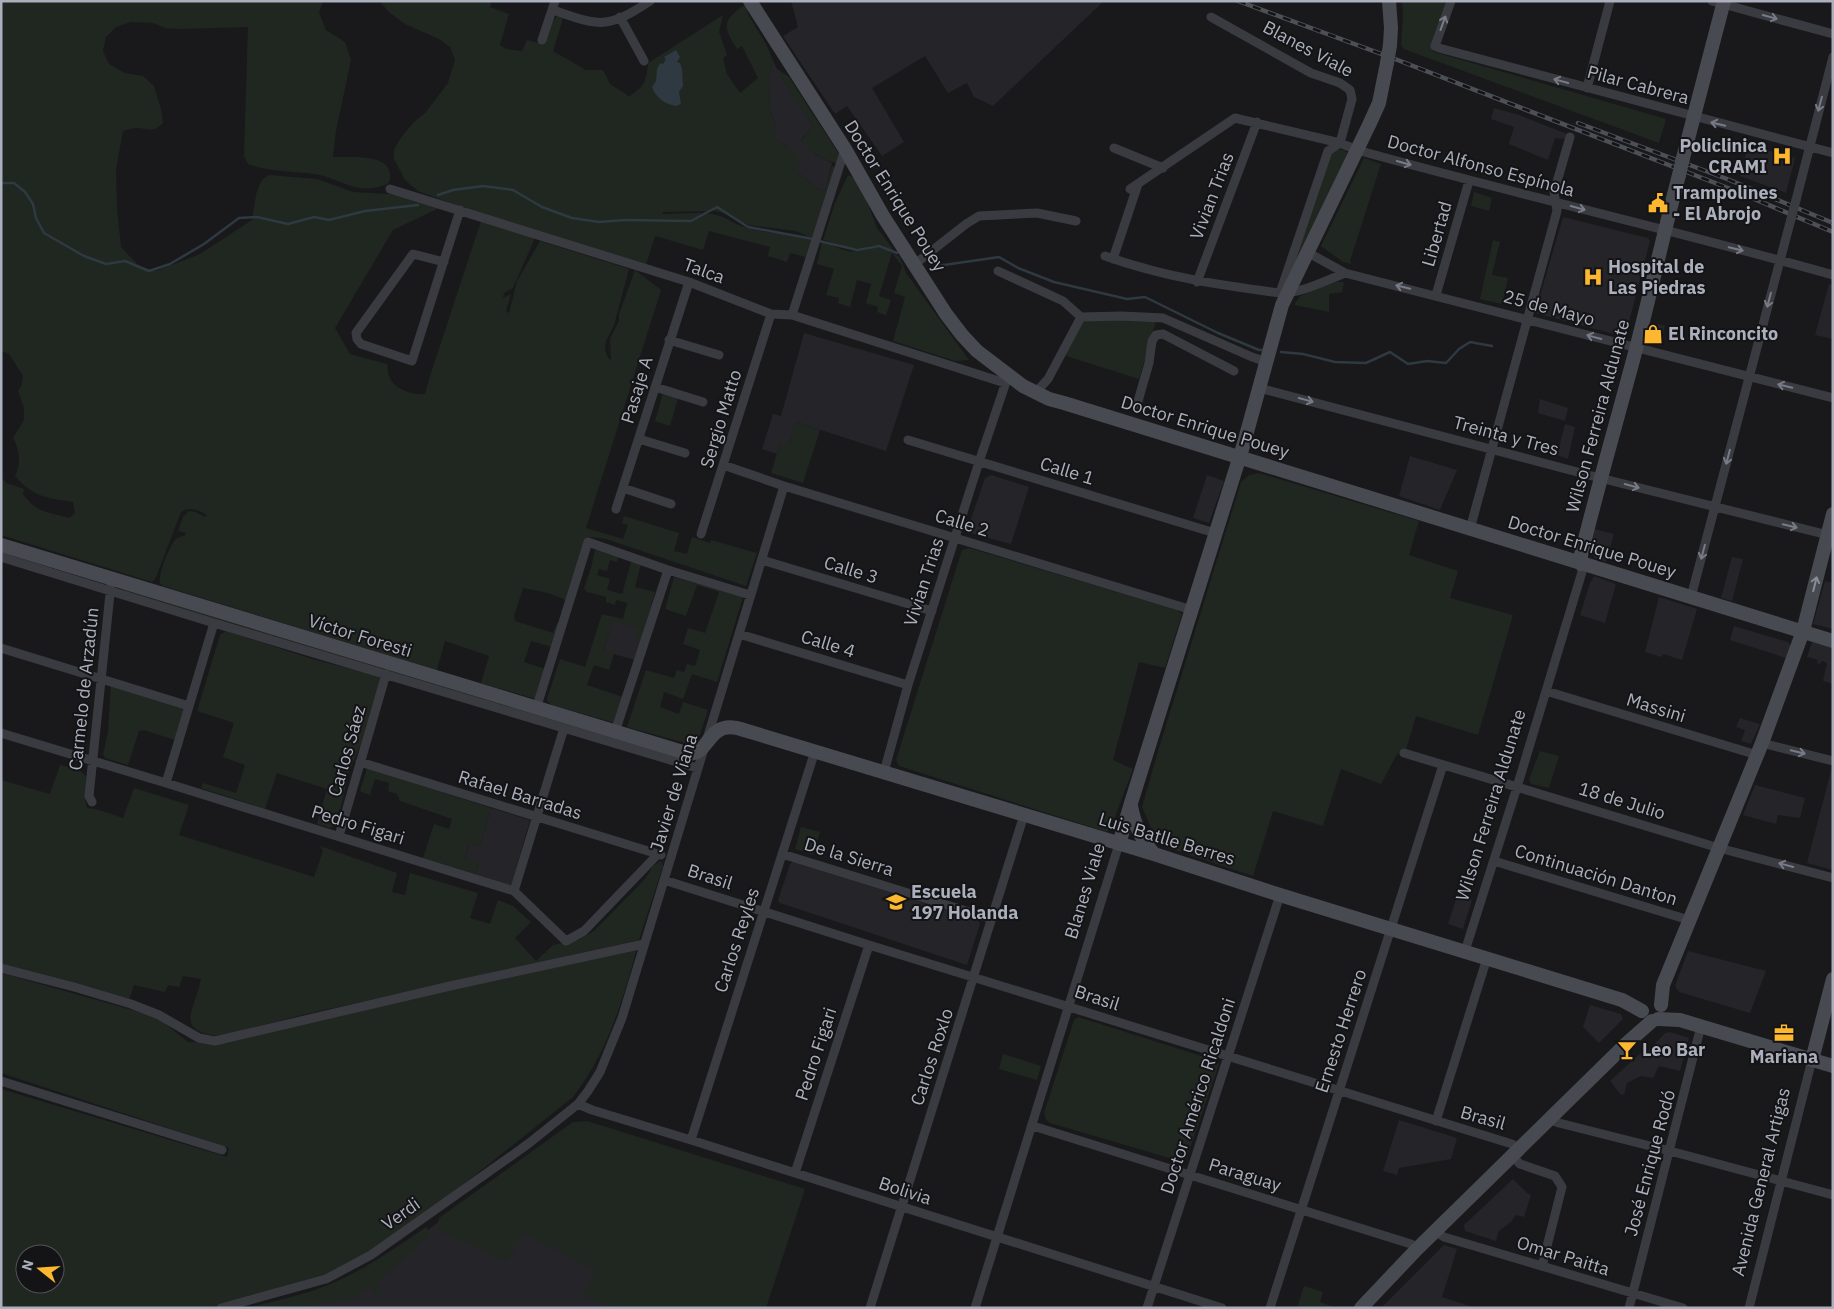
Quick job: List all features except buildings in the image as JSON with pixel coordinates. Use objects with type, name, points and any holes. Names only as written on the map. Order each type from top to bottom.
[{"type":"street","points":[[542,40],[554,6],[594,22],[606,22],[620,17],[650,1]]},
{"type":"street","name":"Doctor Enrique Pouey","points":[[750,1],[845,149],[882,216],[946,314],[977,351],[1007,379],[1064,403],[1833,641]]},
{"type":"street","name":"Blanes Viale","points":[[1284,293],[1379,103],[1390,44],[1389,1]]},
{"type":"street","name":"Pilar Cabrera","points":[[1451,1],[1435,46],[1439,48],[1694,118],[1833,153]]},
{"type":"street","points":[[1586,88],[1610,1]]},
{"type":"street","points":[[1720,2],[1833,34]]},
{"type":"street","name":"Wilson Ferreira Aldunate","points":[[1465,951],[1582,572],[1581,555],[1694,118],[1720,2]]},
{"type":"street","points":[[620,17],[644,61]]},
{"type":"street","name":"Blanes Viale","points":[[976,1308],[1131,803],[1240,457],[1284,293],[1328,151],[1340,143],[1352,99],[1350,90],[1340,83],[1311,73],[1211,17]]},
{"type":"street","points":[[1691,597],[1833,57]]},
{"type":"street","name":"Doctor Alfonso Espínola","points":[[1197,282],[1144,269],[1109,257],[1134,187],[1235,118],[1340,143],[1357,150],[1469,181],[1833,275]]},
{"type":"street","name":"Vivian Trias","points":[[1197,282],[1257,122]]},
{"type":"street","points":[[1470,529],[1557,211],[1554,192],[1570,137]]},
{"type":"street","points":[[1114,148],[1163,168]]},
{"type":"street","points":[[792,315],[845,149]]},
{"type":"street","name":"Libertad","points":[[1436,295],[1469,181]]},
{"type":"street","name":"Talca","points":[[390,189],[689,282],[771,314],[792,315],[1007,379]]},
{"type":"street","points":[[444,262],[413,254],[356,333],[360,344],[412,361],[444,262],[460,210]]},
{"type":"street","points":[[914,264],[979,216],[1037,213],[1076,220]]},
{"type":"street","name":"25 de Mayo","points":[[1306,252],[1345,273],[1833,398]]},
{"type":"street","points":[[998,271],[1063,301],[1081,317],[1163,318],[1267,362]]},
{"type":"street","points":[[1197,282],[1284,293],[1329,280],[1345,273]]},
{"type":"street","name":"Pasaje A","points":[[616,508],[689,282]]},
{"type":"street","name":"Sergio Matto","points":[[701,534],[771,314]]},
{"type":"street","points":[[1036,392],[1048,379],[1081,317]]},
{"type":"street","points":[[1136,408],[1149,363],[1152,341],[1156,335],[1162,334],[1234,371]]},
{"type":"street","points":[[669,340],[719,355]]},
{"type":"street","name":"Vivian Trias","points":[[884,772],[908,685],[1007,379]]},
{"type":"street","points":[[655,386],[703,402]]},
{"type":"street","name":"Treinta y Tres","points":[[1259,388],[1714,508],[1830,536]]},
{"type":"street","points":[[638,439],[685,454]]},
{"type":"street","name":"Calle 1","points":[[908,440],[1215,533]]},
{"type":"street","name":"Calle 2","points":[[724,465],[784,486],[1192,610]]},
{"type":"street","name":"Javier de Viana","points":[[578,1104],[600,1072],[622,1018],[784,486]]},
{"type":"street","points":[[623,488],[671,504]]},
{"type":"street","points":[[1361,1308],[1435,1231],[1627,1042],[1652,1010],[1760,749],[1803,631],[1830,536],[1833,514]]},
{"type":"street","points":[[536,709],[588,542],[668,570],[750,595]]},
{"type":"street","name":"Víctor Foresti","points":[[1,545],[214,623],[697,768]]},
{"type":"street","name":"Víctor Foresti","points":[[1,557],[111,584],[692,755],[701,750],[705,745]]},
{"type":"street","name":"Calle 3","points":[[762,560],[932,611]]},
{"type":"street","points":[[615,732],[668,570]]},
{"type":"street","name":"Carmelo de Arzadún","points":[[92,802],[89,796],[111,584]]},
{"type":"street","points":[[166,782],[214,623]]},
{"type":"street","name":"Calle 4","points":[[739,634],[908,685]]},
{"type":"street","points":[[1,648],[189,706]]},
{"type":"street","name":"Carlos Sáez","points":[[338,836],[386,674]]},
{"type":"street","name":"Massini","points":[[1546,691],[1760,749],[1833,761]]},
{"type":"street","points":[[514,891],[564,728]]},
{"type":"street","name":"Luis Batlle Berres","points":[[705,745],[711,736],[722,728],[735,728],[815,750],[1652,1010]]},
{"type":"street","name":"Pedro Figari","points":[[1,733],[166,782],[514,891],[566,941],[584,931],[658,854]]},
{"type":"street","name":"Carlos Reyles","points":[[691,1140],[815,750]]},
{"type":"street","name":"18 de Julio","points":[[1404,752],[1719,848],[1833,878]]},
{"type":"street","name":"Rafael Barradas","points":[[360,762],[671,858]]},
{"type":"street","name":"Ernesto Herrero","points":[[1270,1308],[1443,765]]},
{"type":"street","points":[[1131,803],[1137,830],[1154,854]]},
{"type":"street","name":"Carlos Roxlo","points":[[870,1308],[1024,815]]},
{"type":"street","name":"De la Sierra","points":[[782,854],[992,919]]},
{"type":"street","name":"Continuación Danton","points":[[1494,861],[1689,920]]},
{"type":"street","name":"Brasil","points":[[664,880],[1512,1144],[1520,1164],[1555,1176],[1562,1187],[1542,1266]]},
{"type":"street","name":"Doctor Américo Ricaldoni","points":[[1148,1308],[1280,895]]},
{"type":"street","points":[[1,968],[74,986],[131,1004],[159,1015],[199,1038],[215,1041],[450,986],[644,944]]},
{"type":"street","name":"Pedro Figari","points":[[795,1173],[869,945]]},
{"type":"street","points":[[1436,1121],[1487,958]]},
{"type":"street","name":"Avenida General Artigas","points":[[1749,1308],[1812,1060],[1831,996],[1833,979]]},
{"type":"street","points":[[1652,1010],[1833,1066]]},
{"type":"street","name":"José Enrique Rodó","points":[[1629,1308],[1701,1026]]},
{"type":"street","points":[[1,1081],[222,1150]]},
{"type":"street","name":"Bolivia","points":[[578,1104],[1222,1308]]},
{"type":"street","name":"Verdi","points":[[221,1308],[326,1279],[371,1255],[528,1144],[578,1104]]},
{"type":"street","points":[[1549,1119],[1833,1195]]},
{"type":"street","name":"Paraguay","points":[[1033,1126],[1302,1209],[1411,1244],[1417,1249]]},
{"type":"street","name":"Omar Paitta","points":[[1435,1231],[1444,1237],[1683,1308]]},
{"type":"shaded area","points":[[1,1],[323,1],[319,13],[326,30],[345,42],[351,60],[336,131],[333,157],[361,157],[380,161],[387,166],[390,173],[389,183],[378,187],[359,188],[324,176],[272,170],[248,164],[244,156],[248,27],[178,29],[165,28],[153,23],[131,22],[116,27],[106,37],[103,51],[109,64],[125,73],[143,76],[154,86],[163,123],[150,130],[136,128],[123,131],[116,170],[121,247],[139,266],[156,271],[200,254],[252,220],[258,188],[264,178],[269,175],[317,179],[353,192],[408,195],[438,205],[437,209],[393,230],[335,328],[350,354],[387,364],[389,377],[394,384],[406,392],[421,394],[425,394],[481,221],[535,238],[513,288],[504,293],[503,298],[511,294],[506,311],[509,313],[517,281],[540,241],[629,269],[614,325],[606,341],[605,350],[608,358],[611,360],[610,339],[619,321],[619,314],[635,270],[661,290],[586,528],[623,539],[628,525],[622,523],[624,516],[679,533],[674,551],[687,554],[692,537],[710,543],[711,540],[757,553],[746,586],[606,539],[590,537],[586,539],[562,614],[564,599],[548,593],[523,588],[514,616],[515,621],[553,633],[557,623],[560,621],[552,647],[531,641],[524,662],[545,669],[536,699],[481,683],[489,656],[445,641],[437,670],[163,586],[160,583],[160,579],[167,555],[175,540],[186,533],[178,531],[183,517],[189,511],[205,517],[207,515],[198,510],[188,509],[181,512],[156,577],[152,582],[1,535],[1,477],[6,483],[24,489],[23,494],[38,508],[69,518],[75,513],[73,502],[34,492],[15,476],[19,457],[13,438],[24,420],[24,408],[18,391],[21,387],[23,376],[9,354],[1,351]]},
{"type":"shaded area","points":[[379,1],[492,1],[490,7],[509,14],[500,45],[506,49],[522,51],[527,40],[539,43],[543,40],[560,13],[563,15],[562,22],[553,51],[586,70],[603,70],[610,84],[629,96],[644,83],[648,63],[723,15],[719,32],[727,55],[723,58],[727,74],[740,93],[758,78],[742,46],[737,49],[732,41],[727,25],[728,20],[736,11],[743,6],[746,7],[773,60],[769,76],[770,111],[776,126],[773,138],[789,147],[801,160],[795,170],[818,189],[825,191],[832,166],[838,169],[812,238],[796,231],[748,225],[727,214],[716,211],[663,212],[662,214],[710,214],[724,217],[740,226],[751,229],[800,236],[815,241],[810,258],[790,253],[787,262],[768,256],[770,247],[709,231],[703,250],[655,236],[646,265],[458,206],[418,191],[405,180],[394,159],[394,150],[400,139],[413,123],[426,112],[448,83],[455,60],[450,47],[439,39],[405,24],[390,13]]},
{"type":"shaded area","points":[[791,1],[1104,1],[993,106],[974,97],[967,83],[948,93],[925,56],[872,88],[904,142],[882,156],[847,106],[835,114],[783,36],[798,27]]},
{"type":"shaded area","points":[[1402,1],[1447,1],[1431,45],[1434,52],[1666,119],[1659,143],[1404,49],[1401,45]]},
{"type":"shaded area","points":[[676,50],[680,57],[677,62],[680,63],[682,69],[683,86],[679,92],[681,104],[676,106],[661,100],[652,87],[656,81],[657,69],[660,63],[663,64],[666,59],[664,57]]},
{"type":"shaded area","points":[[773,60],[813,126],[801,140],[816,155],[832,163],[825,191],[818,189],[795,170],[789,147],[773,138],[776,126],[770,111],[769,76]]},
{"type":"shaded area","points":[[778,69],[789,77],[840,155],[838,163],[828,161],[809,149],[801,141],[813,126],[777,71]]},
{"type":"shaded area","points":[[1494,108],[1519,115],[1567,134],[1565,139],[1555,138],[1548,160],[1509,144],[1514,127],[1491,119]]},
{"type":"shaded area","points":[[1748,145],[1795,158],[1786,193],[1740,176]]},
{"type":"shaded area","points":[[1333,149],[1344,150],[1349,154],[1287,285]]},
{"type":"shaded area","points":[[1364,158],[1381,164],[1350,261],[1352,264],[1343,262],[1321,246]]},
{"type":"shaded area","points":[[848,175],[857,179],[860,183],[877,228],[893,249],[892,251],[885,247],[874,245],[853,249],[846,248],[823,240],[835,203]]},
{"type":"shaded area","points":[[1474,192],[1492,198],[1489,211],[1471,206]]},
{"type":"shaded area","name":"Hospital de Las Piedras","points":[[1563,217],[1648,238],[1650,241],[1625,337],[1535,313]]},
{"type":"shaded area","points":[[1493,240],[1500,242],[1492,275],[1508,278],[1502,304],[1480,299]]},
{"type":"shaded area","points":[[822,242],[851,251],[878,247],[888,250],[900,257],[906,273],[969,360],[955,361],[893,341],[905,297],[894,293],[902,266],[892,253],[879,296],[891,300],[886,315],[877,312],[878,307],[866,303],[871,284],[857,280],[850,307],[838,303],[839,298],[826,295],[834,269],[817,264]]},
{"type":"shaded area","points":[[1335,282],[1344,282],[1342,292],[1329,294],[1329,312],[1294,305],[1300,296]]},
{"type":"shaded area","points":[[1829,284],[1833,285],[1833,339],[1815,335]]},
{"type":"shaded area","points":[[1157,318],[1139,379],[1063,355],[1083,320]]},
{"type":"shaded area","points":[[1652,323],[1665,326],[1660,346],[1651,343],[1649,340]]},
{"type":"shaded area","points":[[804,333],[914,365],[886,451],[796,422],[788,446],[780,444],[777,454],[762,449],[773,414],[781,416]]},
{"type":"shaded area","points":[[663,393],[679,395],[670,426],[655,421]]},
{"type":"shaded area","points":[[1540,399],[1568,408],[1565,421],[1538,413]]},
{"type":"shaded area","points":[[796,422],[820,430],[803,483],[771,473],[780,443],[788,446]]},
{"type":"shaded area","points":[[1565,424],[1575,427],[1568,459],[1557,455]]},
{"type":"shaded area","points":[[1410,456],[1457,470],[1440,510],[1399,496]]},
{"type":"shaded area","points":[[1259,473],[1419,521],[1409,555],[1458,571],[1450,598],[1513,615],[1478,735],[1416,716],[1406,750],[1402,750],[1396,756],[1381,784],[1341,769],[1323,826],[1273,811],[1253,876],[1169,848],[1156,839],[1142,807],[1241,482],[1249,475]]},
{"type":"shaded area","points":[[991,475],[1029,487],[1011,544],[970,533],[968,528],[985,478]]},
{"type":"shaded area","points":[[1207,475],[1224,481],[1209,523],[1193,518]]},
{"type":"shaded area","points":[[1594,529],[1614,534],[1606,562],[1595,558],[1589,549]]},
{"type":"shaded area","points":[[969,548],[1177,610],[1182,614],[1165,668],[1139,662],[1113,760],[1133,769],[1113,822],[1107,832],[899,766],[896,760],[962,550]]},
{"type":"shaded area","points":[[598,549],[619,556],[617,562],[610,560],[607,571],[599,569],[597,575],[610,579],[607,590],[622,594],[631,562],[641,564],[635,587],[655,592],[641,642],[635,640],[638,628],[613,621],[603,650],[614,653],[609,670],[594,665],[587,685],[623,697],[615,723],[552,705],[547,699],[560,659],[585,667],[602,614],[623,619],[627,603],[616,600],[615,605],[606,602],[606,597],[587,592],[584,588],[595,550]]},
{"type":"shaded area","points":[[1732,557],[1743,559],[1732,601],[1721,598]]},
{"type":"shaded area","points":[[1594,576],[1616,584],[1605,623],[1580,615]]},
{"type":"shaded area","points":[[674,577],[743,597],[717,682],[692,674],[683,699],[664,692],[660,707],[679,714],[683,702],[708,710],[696,746],[627,727],[646,670],[674,678],[677,670],[684,672],[687,664],[695,666],[700,650],[683,644],[688,628],[705,633],[719,592],[697,585],[686,616],[665,609]]},
{"type":"shaded area","points":[[1825,581],[1833,583],[1833,629],[1813,624]]},
{"type":"shaded area","points":[[127,588],[375,664],[384,669],[391,669],[691,762],[124,594],[124,590]]},
{"type":"shaded area","points":[[1659,597],[1697,609],[1682,660],[1663,654],[1662,657],[1645,652]]},
{"type":"shaded area","points":[[613,620],[639,628],[641,642],[635,660],[603,651]]},
{"type":"shaded area","points":[[1734,626],[1788,642],[1791,646],[1786,658],[1730,640]]},
{"type":"shaded area","points":[[226,631],[312,659],[379,676],[380,681],[360,746],[348,774],[342,803],[334,826],[330,828],[317,824],[327,789],[277,773],[265,809],[201,788],[203,783],[236,793],[245,765],[223,757],[234,723],[197,711],[220,635]]},
{"type":"shaded area","points":[[1812,642],[1833,648],[1833,684],[1823,681],[1827,663],[1822,661],[1820,664],[1817,663],[1818,660],[1807,657]]},
{"type":"shaded area","points":[[111,684],[185,705],[181,742],[144,730],[139,731],[128,765],[105,758],[103,754],[108,732]]},
{"type":"shaded area","points":[[1740,718],[1760,724],[1751,744],[1741,741],[1745,730],[1736,727]]},
{"type":"shaded area","points":[[1540,751],[1559,756],[1549,788],[1531,784],[1529,779]]},
{"type":"shaded area","points":[[60,765],[78,769],[87,777],[85,800],[87,808],[123,818],[134,788],[189,805],[179,835],[314,877],[323,851],[320,846],[397,873],[392,892],[405,895],[410,873],[478,893],[470,918],[490,924],[498,900],[513,906],[531,922],[515,938],[536,961],[553,945],[578,940],[594,931],[645,879],[653,866],[661,861],[663,866],[639,940],[302,1015],[222,1036],[206,1034],[197,1030],[190,1018],[201,979],[183,976],[179,987],[168,985],[165,992],[134,985],[129,1000],[1,964],[1,780],[50,794]]},
{"type":"shaded area","points":[[367,768],[491,808],[480,846],[470,843],[465,858],[479,863],[475,874],[423,858],[434,824],[449,829],[452,819],[400,801],[397,794],[388,791],[389,783],[375,779],[370,795],[360,791]]},
{"type":"shaded area","points":[[1833,768],[1833,870],[1807,863]]},
{"type":"shaded area","points":[[1755,785],[1805,798],[1800,818],[1778,815],[1776,824],[1743,815]]},
{"type":"shaded area","points":[[491,808],[530,820],[511,886],[475,874],[479,863],[465,859],[470,843],[480,846]]},
{"type":"shaded area","points":[[801,827],[820,832],[813,855],[795,849]]},
{"type":"shaded area","points":[[793,862],[978,920],[980,924],[967,965],[780,903],[778,901],[790,864]]},
{"type":"shaded area","points":[[1457,896],[1472,900],[1463,929],[1448,924]]},
{"type":"shaded area","points":[[637,948],[620,1007],[612,1026],[595,1063],[573,1097],[384,1248],[321,1280],[208,1308],[1,1308],[1,1089],[227,1157],[229,1148],[1,1073],[1,973],[146,1014],[162,1021],[188,1042],[227,1043],[324,1018]]},
{"type":"shaded area","points":[[1688,951],[1766,971],[1750,1013],[1679,992],[1675,986]]},
{"type":"shaded area","points":[[1590,1005],[1621,1014],[1623,1019],[1599,1043],[1583,1027]]},
{"type":"shaded area","points":[[1078,1017],[1214,1060],[1219,1064],[1186,1160],[1183,1162],[1050,1123],[1046,1120],[1044,1113],[1074,1020]]},
{"type":"shaded area","points":[[1670,1032],[1689,1038],[1680,1071],[1659,1066],[1653,1078],[1641,1076],[1627,1083],[1624,1095],[1620,1094],[1610,1081],[1644,1050],[1647,1052],[1665,1033]]},
{"type":"shaded area","points":[[1003,1054],[1041,1066],[1037,1080],[999,1069]]},
{"type":"shaded area","points":[[1399,1120],[1457,1138],[1451,1159],[1399,1168],[1397,1175],[1383,1171]]},
{"type":"shaded area","points":[[587,1121],[805,1189],[766,1308],[614,1308],[582,1295],[596,1271],[524,1233],[507,1262],[439,1231],[437,1225],[439,1218],[573,1122]]},
{"type":"shaded area","points":[[1513,1179],[1531,1195],[1524,1217],[1516,1215],[1511,1222],[1499,1231],[1496,1241],[1465,1231],[1464,1225]]},
{"type":"shaded area","points":[[471,1197],[637,1288],[626,1308],[286,1308],[364,1279]]},
{"type":"shaded area","points":[[426,1227],[431,1234],[377,1283],[384,1294],[377,1295],[369,1287],[356,1298],[307,1307],[248,1308],[305,1293],[337,1281],[376,1260]]},
{"type":"shaded area","points":[[1444,1245],[1457,1249],[1442,1297],[1476,1308],[1381,1308]]},
{"type":"shaded area","points":[[1304,1286],[1323,1292],[1320,1302],[1336,1308],[1297,1308]]},
{"type":"waterway","points":[[1,183],[14,183],[25,192],[33,204],[36,218],[44,233],[84,256],[106,264],[125,261],[149,271],[170,264],[204,244],[239,218],[257,217],[288,224],[314,217],[329,220],[365,211],[418,205]]},
{"type":"waterway","points":[[438,195],[453,190],[483,186],[513,190],[542,207],[572,218],[599,222],[625,220],[691,221],[717,207],[748,227],[813,239]]},
{"type":"waterway","points":[[819,241],[857,250],[879,246],[897,253]]},
{"type":"waterway","points":[[934,264],[944,265],[999,257],[1018,268],[1054,282],[1127,299],[1145,297],[1218,333],[1259,350],[1265,350]]},
{"type":"waterway","points":[[1281,352],[1303,354],[1335,362],[1366,363],[1390,352],[1408,364],[1427,361],[1446,363],[1459,349],[1470,342],[1492,346]]},
{"type":"railway","points":[[1238,1],[1395,59],[1728,188],[1833,232]]},
{"type":"railway","points":[[1578,123],[1727,179],[1833,223]]},
{"type":"place","name":"Policlinica CRAMI","points":[[1782,156]]},
{"type":"place","name":"Trampolines - El Abrojo","points":[[1658,203]]},
{"type":"place","name":"Hospital de Las Piedras","points":[[1593,277]]},
{"type":"place","name":"El Rinconcito","points":[[1653,334]]},
{"type":"place","name":"Escuela 197 Holanda","points":[[896,902]]},
{"type":"place","name":"Mariana","points":[[1784,1033]]},
{"type":"place","name":"Leo Bar","points":[[1627,1050]]}]
